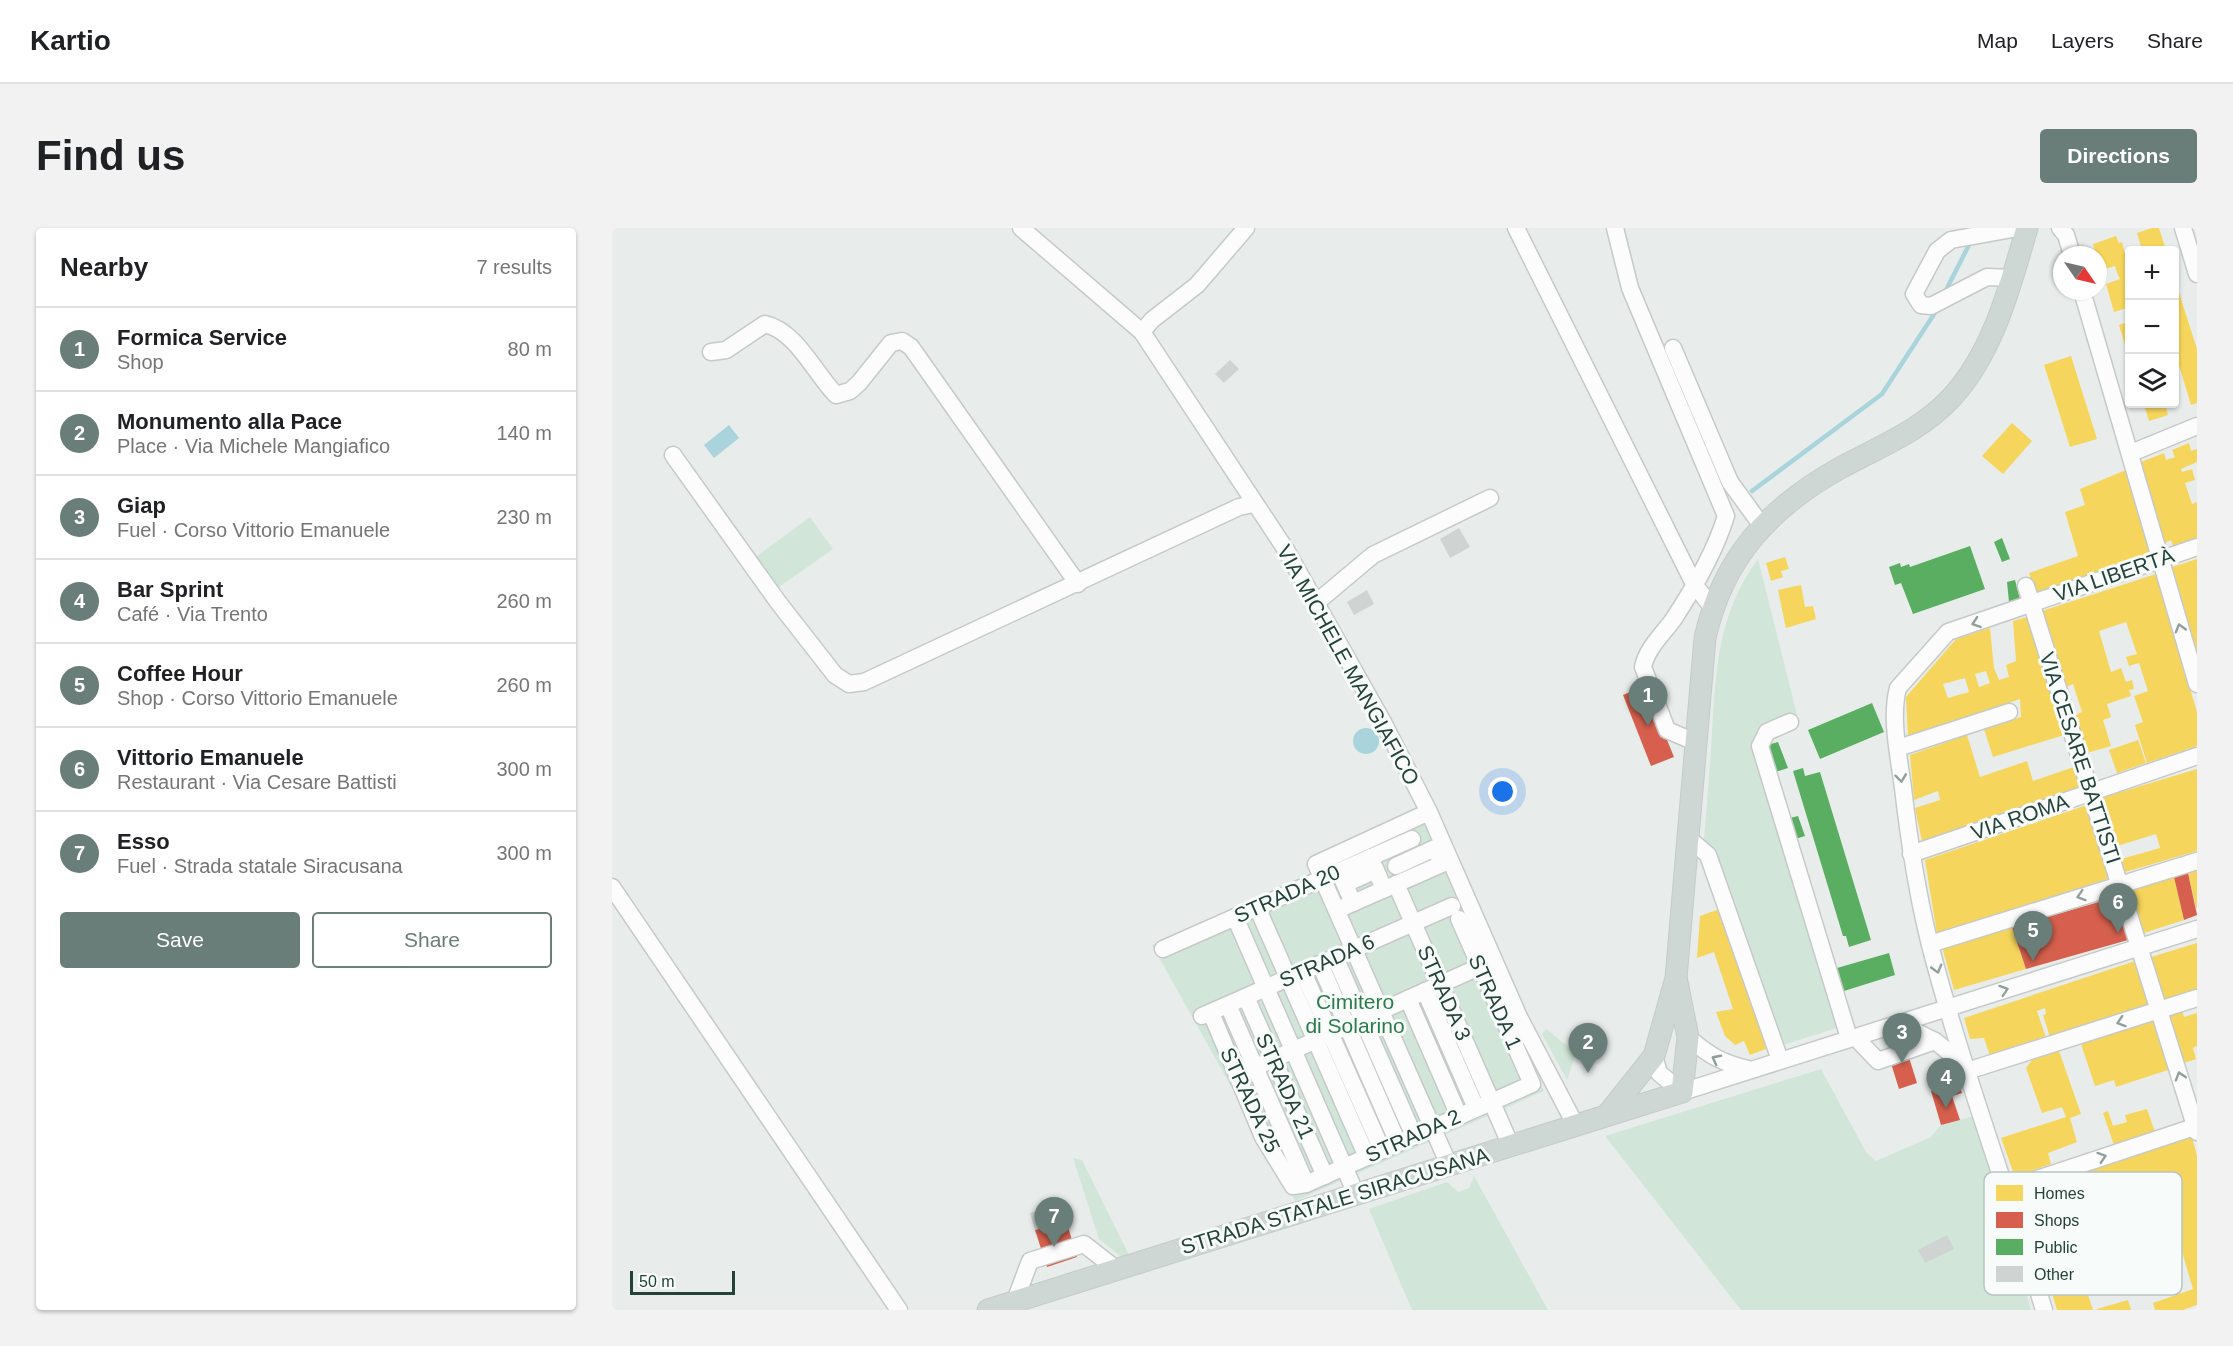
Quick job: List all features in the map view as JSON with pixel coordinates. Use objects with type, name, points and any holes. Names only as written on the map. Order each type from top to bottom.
[{"type":"main road","points":[[1607,1115],[1654,1056],[1676,978],[1705,638],[1712,607],[1741,553],[1762,526],[1804,490],[1842,467],[1906,436],[1952,397],[1980,357],[2012,278],[2027,228]]},
{"type":"main road","points":[[1676,978],[1688,1037],[1682,1092]]},
{"type":"main road","name":"STRADA STATALE SIRACUSANA","points":[[988,1310],[1682,1092]]},
{"type":"street","name":"VIA MICHELE MANGIAFICO","points":[[1021,228],[1142,332],[1180,385],[1253,504],[1317,602],[1429,812],[1519,1017],[1576,1126]]},
{"type":"street","points":[[1142,332],[1152,320],[1197,285],[1246,228]]},
{"type":"street","points":[[1516,228],[1694,584],[1712,607]]},
{"type":"street","points":[[1615,228],[1634,299],[1655,354],[1678,399],[1726,516],[1720,537],[1677,613],[1646,656],[1643,667],[1666,730],[1695,742]]},
{"type":"street","points":[[2012,278],[1987,277],[1931,306],[1922,305],[1916,301],[1914,294],[1937,251],[1951,240],[2018,228]]},
{"type":"street","points":[[2060,228],[2066,235],[2069,246]]},
{"type":"street","points":[[2183,228],[2197,273]]},
{"type":"street","points":[[2085,300],[2197,684]]},
{"type":"street","points":[[711,352],[726,350],[765,324],[777,327],[790,338],[836,395],[850,391],[891,343],[902,341],[912,347],[1078,584]]},
{"type":"street","points":[[1673,348],[1730,482],[1762,526]]},
{"type":"street","points":[[2131,453],[2197,426]]},
{"type":"street","points":[[673,455],[778,602],[836,675],[849,684],[864,682],[1239,507],[1253,504]]},
{"type":"street","points":[[1317,602],[1373,555],[1490,498]]},
{"type":"street","name":"VIA LIBERTÀ","points":[[2001,1172],[1966,1068],[1930,944],[1911,854],[1898,748],[1896,697],[1898,688],[1948,632],[2197,547]]},
{"type":"street","name":"VIA CESARE BATTISTI","points":[[2026,586],[2197,1128]]},
{"type":"street","points":[[1898,748],[2009,712]]},
{"type":"street","points":[[1790,722],[1767,732],[1760,746],[1852,1037],[1878,1061],[1935,1041]]},
{"type":"street","name":"VIA ROMA","points":[[1911,854],[2197,756]]},
{"type":"street","points":[[1429,812],[1320,871],[1449,1165]]},
{"type":"street","points":[[1688,837],[1708,855],[1780,1060]]},
{"type":"street","name":"STRADA 3","points":[[1412,838],[1389,849],[1388,875],[1413,923],[1433,988],[1484,1105],[1511,1146]]},
{"type":"street","points":[[1337,910],[1347,888],[1439,856]]},
{"type":"street","points":[[1930,944],[2197,861]]},
{"type":"street","name":"STRADA 20","points":[[1163,949],[1257,907],[1320,871],[1347,888],[1388,875]]},
{"type":"street","points":[[612,887],[899,1310]]},
{"type":"street","points":[[1257,907],[1296,975],[1374,1154]]},
{"type":"street","name":"STRADA 6","points":[[1206,1015],[1413,923],[1455,912]]},
{"type":"street","name":"STRADA 1","points":[[1455,912],[1532,1084]]},
{"type":"street","points":[[1235,917],[1356,1194]]},
{"type":"street","points":[[1654,1056],[1659,1073],[1682,1092],[2197,929]]},
{"type":"street","points":[[1327,961],[1406,1140]]},
{"type":"street","points":[[1238,1075],[1479,967]]},
{"type":"street","name":"STRADA 21","points":[[1246,997],[1325,1176]]},
{"type":"street","points":[[1898,1023],[1935,1041],[1966,1068],[2197,998]]},
{"type":"street","points":[[1408,999],[1459,1116]]},
{"type":"street","points":[[1228,1005],[1255,1067],[1300,1185]]},
{"type":"street","name":"STRADA 25","points":[[1206,1015],[1238,1075],[1263,1137],[1300,1185]]},
{"type":"street","points":[[1688,1037],[1708,1055],[1722,1063],[1749,1070]]},
{"type":"street","name":"STRADA 2","points":[[1300,1185],[1532,1084]]},
{"type":"street","points":[[2060,1172],[2197,1128]]},
{"type":"street","points":[[1015,1301],[1030,1261],[1041,1257],[1084,1244],[1116,1269]]},
{"type":"street","name":"VIA LIBERTÀ","points":[[2039,1295],[2044,1310]]},
{"type":"green space","points":[[810,517],[833,549],[775,590],[753,559]]},
{"type":"green space","points":[[1758,559],[1797,715],[1767,727],[1760,733],[1840,1027],[1780,1046],[1712,853],[1704,839],[1715,686],[1722,642],[1734,600]]},
{"type":"green space","name":"Cimitero di Solarino","points":[[1428,820],[1544,1091],[1295,1201],[1152,945]]},
{"type":"green space","points":[[1546,1029],[1576,1053],[1567,1080],[1542,1034]]},
{"type":"green space","points":[[1821,1069],[1866,1152],[1876,1161],[1931,1137],[1941,1125],[1974,1116],[1990,1172],[1984,1172],[1984,1295],[2027,1295],[2031,1310],[1741,1310],[1605,1136]]},
{"type":"green space","points":[[1073,1158],[1082,1160],[1130,1257],[1124,1259],[1099,1239]]},
{"type":"green space","points":[[1474,1176],[1548,1310],[1412,1310],[1369,1209],[1447,1182],[1458,1192],[1469,1188]]},
{"type":"water","points":[[729,425],[739,438],[714,458],[704,445]]},
{"type":"water","points":[[1366,728],[1375,732],[1379,741],[1375,750],[1366,754],[1357,750],[1353,741],[1357,732]]},
{"type":"building: Homes","points":[[2159,228],[2165,246],[2141,246],[2137,233]]},
{"type":"building: Homes","points":[[2116,236],[2119,243],[2122,242],[2125,254],[2125,309],[2114,312],[2107,284],[2120,279],[2115,266],[2107,268],[2107,246],[2094,246],[2093,244]]},
{"type":"building: Homes","points":[[2179,293],[2197,349],[2197,403],[2191,405],[2179,365]]},
{"type":"building: Homes","points":[[2125,323],[2125,345],[2119,325]]},
{"type":"building: Homes","points":[[2071,356],[2097,439],[2070,447],[2044,365]]},
{"type":"building: Homes","points":[[2145,408],[2166,408],[2168,415],[2149,421]]},
{"type":"building: Homes","points":[[2012,423],[2032,441],[2003,474],[1982,456]]},
{"type":"building: Homes","points":[[2189,443],[2191,451],[2197,449],[2197,462],[2181,469],[2182,472],[2192,469],[2195,480],[2185,483],[2192,504],[2197,502],[2197,538],[2181,546],[2180,543],[2173,546],[2171,540],[2165,543],[2141,462],[2164,453],[2166,460],[2175,457],[2172,450]]},
{"type":"building: Homes","points":[[2126,470],[2151,555],[2036,594],[2029,573],[2078,556],[2065,512],[2085,505],[2080,489]]},
{"type":"building: Homes","points":[[1785,557],[1789,569],[1781,571],[1783,577],[1771,581],[1766,563]]},
{"type":"building: Homes","points":[[2197,559],[2197,648],[2196,649],[2172,567]]},
{"type":"building: Homes","points":[[2156,574],[2197,712],[2197,746],[2147,763],[2135,725],[2143,722],[2134,696],[2148,691],[2139,663],[2129,666],[2126,657],[2137,654],[2126,622],[2099,631],[2111,672],[2121,668],[2126,682],[2132,680],[2134,689],[2129,690],[2131,696],[2107,704],[2111,717],[2103,720],[2111,746],[2087,753],[2075,715],[2082,712],[2073,684],[2066,687],[2042,611]]},
{"type":"building: Homes","points":[[1801,585],[1805,607],[1813,606],[1816,619],[1786,628],[1778,590]]},
{"type":"building: Homes","points":[[2027,617],[2064,735],[1993,757],[1984,729],[2021,717],[2020,699],[1908,737],[1906,697],[1956,639],[1990,628],[1994,668],[1999,680],[2009,677],[2006,665],[2016,661],[2013,621]],"holes":[[[1986,671],[1990,683],[1979,687],[1975,674]],[[1965,678],[1969,692],[1948,698],[1943,684]]]},
{"type":"building: Homes","points":[[1967,735],[1980,777],[2027,761],[2033,781],[2074,767],[2081,787],[1922,841],[1915,808],[1940,800],[1938,791],[1914,800],[1910,755]]},
{"type":"building: Homes","points":[[2138,740],[2146,763],[2117,773],[2109,750]]},
{"type":"building: Homes","points":[[2197,769],[2197,851],[2125,872],[2121,859],[2160,848],[2156,834],[2117,846],[2101,798]]},
{"type":"building: Homes","points":[[2087,805],[2110,878],[1937,934],[1925,860]]},
{"type":"building: Homes","points":[[2197,870],[2197,908],[2196,908],[2188,873]]},
{"type":"building: Homes","points":[[2174,877],[2184,920],[2144,933],[2131,891]]},
{"type":"building: Homes","points":[[1722,908],[1771,1047],[1750,1055],[1744,1041],[1735,1045],[1725,1036],[1716,1012],[1733,1009],[1714,952],[1697,958],[1700,916]]},
{"type":"building: Homes","points":[[2012,927],[2026,969],[1954,990],[1942,947]]},
{"type":"building: Homes","points":[[2197,943],[2197,990],[2165,1001],[2151,957]]},
{"type":"building: Homes","points":[[2135,961],[2149,1005],[2050,1037],[2043,1015],[2046,1014],[2045,1008],[2037,1011],[2046,1038],[1990,1056],[1984,1038],[1970,1039],[1964,1018]]},
{"type":"building: Homes","points":[[2182,1011],[2184,1017],[2197,1013],[2197,1046],[2193,1048],[2196,1059],[2184,1063],[2170,1015]]},
{"type":"building: Homes","points":[[2154,1020],[2171,1069],[2116,1087],[2114,1080],[2095,1086],[2081,1044]]},
{"type":"building: Homes","points":[[2059,1051],[2081,1114],[2070,1118],[2077,1142],[2048,1153],[2051,1164],[2029,1172],[2013,1172],[2001,1138],[2066,1117],[2062,1107],[2042,1113],[2026,1068],[2032,1060]]},
{"type":"building: Homes","points":[[2147,1109],[2155,1132],[2114,1145],[2103,1113],[2108,1111],[2113,1126],[2127,1122],[2125,1115]]},
{"type":"building: Homes","points":[[2192,1137],[2197,1156],[2197,1305],[2183,1310],[2155,1310],[2153,1303],[2182,1295],[2182,1293],[2193,1289],[2182,1252],[2182,1172],[2086,1172]]},
{"type":"building: Homes","points":[[2053,1295],[2088,1295],[2093,1310],[2057,1310]]},
{"type":"building: Homes","points":[[2128,1300],[2131,1310],[2097,1310],[2097,1309]]},
{"type":"building: Shops","points":[[1645,686],[1674,757],[1651,766],[1623,695]]},
{"type":"building: Shops","points":[[2188,873],[2197,915],[2184,920],[2174,877]]},
{"type":"building: Shops","points":[[2116,897],[2128,940],[2026,969],[2012,927]]},
{"type":"building: Shops","points":[[1907,1051],[1917,1083],[1899,1089],[1889,1057]]},
{"type":"building: Shops","points":[[1958,1082],[1962,1093],[1952,1096],[1960,1120],[1941,1125],[1931,1091]]},
{"type":"building: Shops","points":[[1066,1220],[1077,1257],[1047,1267],[1035,1230]]},
{"type":"building: Public","points":[[2002,538],[2010,559],[2002,562],[1994,542]]},
{"type":"building: Public","points":[[1970,546],[1985,589],[1913,614],[1901,583],[1895,585],[1889,567],[1900,563],[1901,567],[1909,564],[1910,567]]},
{"type":"building: Public","points":[[2015,580],[2020,599],[2009,602],[2007,582]]},
{"type":"building: Public","points":[[1872,703],[1884,732],[1820,759],[1808,730]]},
{"type":"building: Public","points":[[1778,742],[1788,768],[1772,773],[1764,746]]},
{"type":"building: Public","points":[[1803,768],[1805,776],[1820,772],[1871,940],[1849,947],[1846,936],[1843,936],[1793,771]]},
{"type":"building: Public","points":[[1798,816],[1805,836],[1792,840],[1786,819]]},
{"type":"building: Public","points":[[1889,953],[1895,975],[1844,991],[1837,968]]},
{"type":"building: Other","points":[[1230,360],[1239,369],[1224,383],[1215,374]]},
{"type":"building: Other","points":[[1459,528],[1470,547],[1450,558],[1440,539]]},
{"type":"building: Other","points":[[1367,590],[1374,604],[1354,615],[1347,602]]},
{"type":"building: Other","points":[[1060,1203],[1066,1220],[1035,1230],[1030,1213]]},
{"type":"building: Other","points":[[1947,1235],[1954,1249],[1925,1263],[1918,1250]]},
{"type":"waterway","points":[[1945,292],[1971,241]]},
{"type":"waterway","points":[[1752,491],[1882,394],[1938,308]]},
{"type":"place","name":"Formica Service","points":[[1648,726]]},
{"type":"place","name":"Vittorio Emanuele","points":[[2118,933]]},
{"type":"place","name":"Coffee Hour","points":[[2033,961]]},
{"type":"place","name":"Giap","points":[[1902,1063]]},
{"type":"place","name":"Monumento alla Pace","points":[[1588,1073]]},
{"type":"place","name":"Bar Sprint","points":[[1946,1108]]},
{"type":"place","name":"Esso","points":[[1054,1247]]}]
